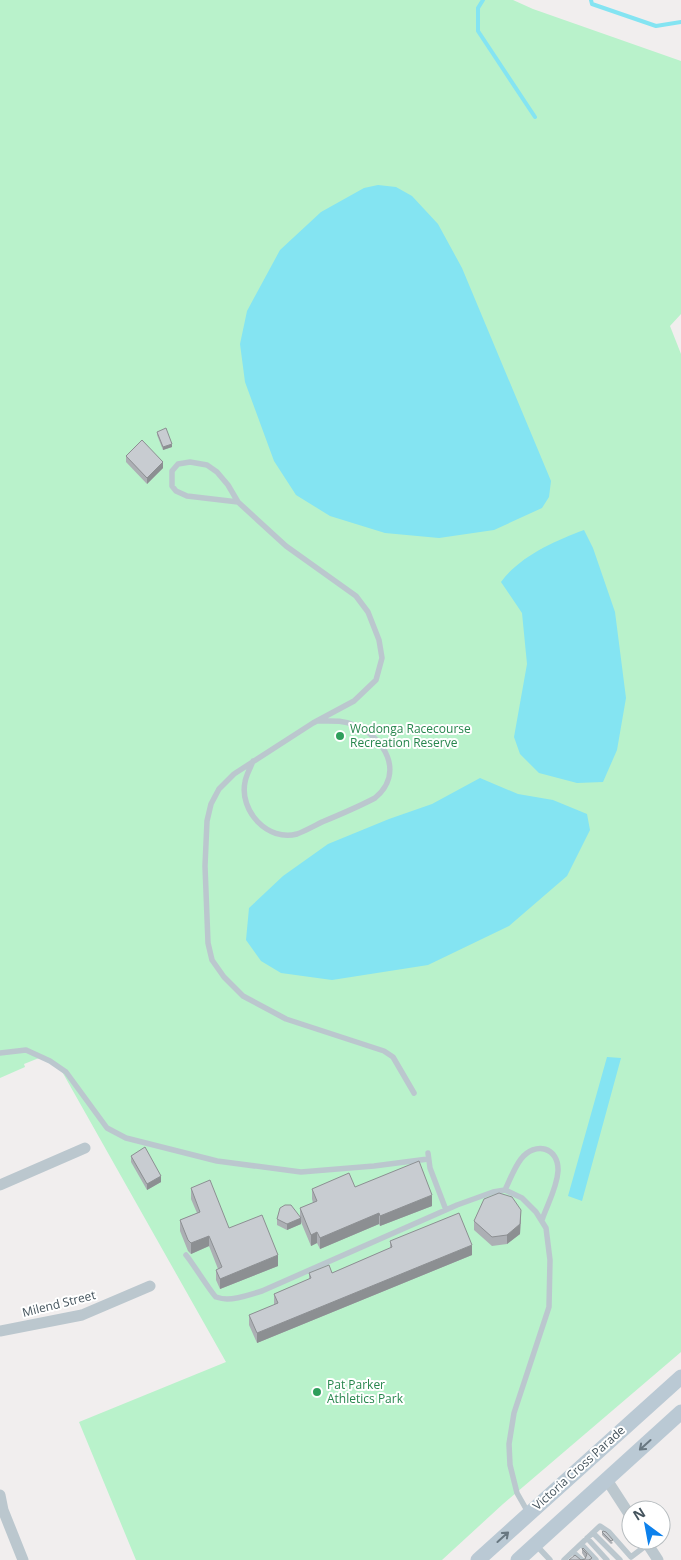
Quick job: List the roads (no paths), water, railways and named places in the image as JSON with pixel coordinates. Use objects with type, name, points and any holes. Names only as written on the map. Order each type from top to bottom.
[{"type":"main road","name":"Victoria Cross Parade","points":[[478,1560],[681,1377]]},
{"type":"main road","points":[[518,1560],[681,1412]]},
{"type":"street","points":[[0,1184],[85,1148]]},
{"type":"street","name":"Milend Street","points":[[0,1332],[82,1314],[150,1286]]},
{"type":"street","points":[[607,1480],[621,1501]]},
{"type":"street","points":[[0,1495],[1,1510],[23,1560]]},
{"type":"lane","points":[[238,502],[181,495],[172,486],[172,471],[178,464],[190,462],[207,465],[218,472],[238,502],[286,546],[356,596],[368,612],[379,640],[382,658],[376,680],[354,701],[318,721],[234,774],[220,789],[212,804],[207,821],[205,866],[207,924],[208,943],[212,960],[224,977],[243,996],[286,1019],[384,1051],[392,1058],[414,1093]]},
{"type":"lane","points":[[254,761],[245,782],[247,805],[252,815],[260,823],[270,831],[281,835],[296,834],[368,802],[384,791],[388,783],[390,763],[382,746],[374,736],[354,724],[318,721]]},
{"type":"lane","points":[[0,1053],[26,1050],[50,1060],[66,1072],[107,1128],[126,1138],[217,1160],[301,1172],[374,1166],[428,1156],[446,1210]]},
{"type":"lane","points":[[505,1190],[521,1159],[526,1154],[544,1149],[552,1152],[558,1165],[557,1179],[542,1220]]},
{"type":"lane","points":[[186,1255],[206,1283],[210,1292],[216,1297],[235,1298],[262,1290],[446,1210],[493,1192],[505,1190],[522,1198],[542,1220],[548,1237],[550,1260],[549,1307],[514,1414],[509,1444],[510,1465],[517,1493],[529,1514]]},
{"type":"lane","points":[[564,1560],[600,1526],[609,1532],[630,1559]]},
{"type":"lane","points":[[593,1532],[620,1560]]},
{"type":"lane","points":[[587,1538],[607,1560]]},
{"type":"lane","points":[[536,1544],[550,1560]]},
{"type":"lane","points":[[581,1544],[596,1560]]},
{"type":"lane","points":[[573,1552],[582,1560]]},
{"type":"water","points":[[378,185],[396,187],[412,196],[438,224],[462,268],[551,481],[549,497],[542,508],[494,530],[439,538],[385,533],[330,516],[296,495],[274,461],[245,382],[240,344],[247,311],[280,250],[321,212],[364,188]]},
{"type":"water","points":[[584,530],[593,548],[615,612],[626,698],[617,750],[603,782],[577,783],[539,773],[520,754],[514,737],[527,664],[522,613],[501,582],[518,564],[539,550]]},
{"type":"water","points":[[480,778],[518,794],[553,800],[587,814],[590,830],[567,876],[509,926],[428,965],[332,980],[281,973],[261,961],[246,940],[249,908],[283,876],[328,844],[432,804]]},
{"type":"water","points":[[607,1057],[621,1058],[582,1201],[568,1196]]},
{"type":"waterway","points":[[483,0],[478,8],[478,31],[535,117]]},
{"type":"waterway","points":[[591,0],[592,4],[656,26],[681,22]]},
{"type":"place","name":"Wodonga Racecourse Recreation Reserve","points":[[340,736]]},
{"type":"place","name":"Pat Parker Athletics Park","points":[[317,1392]]}]
